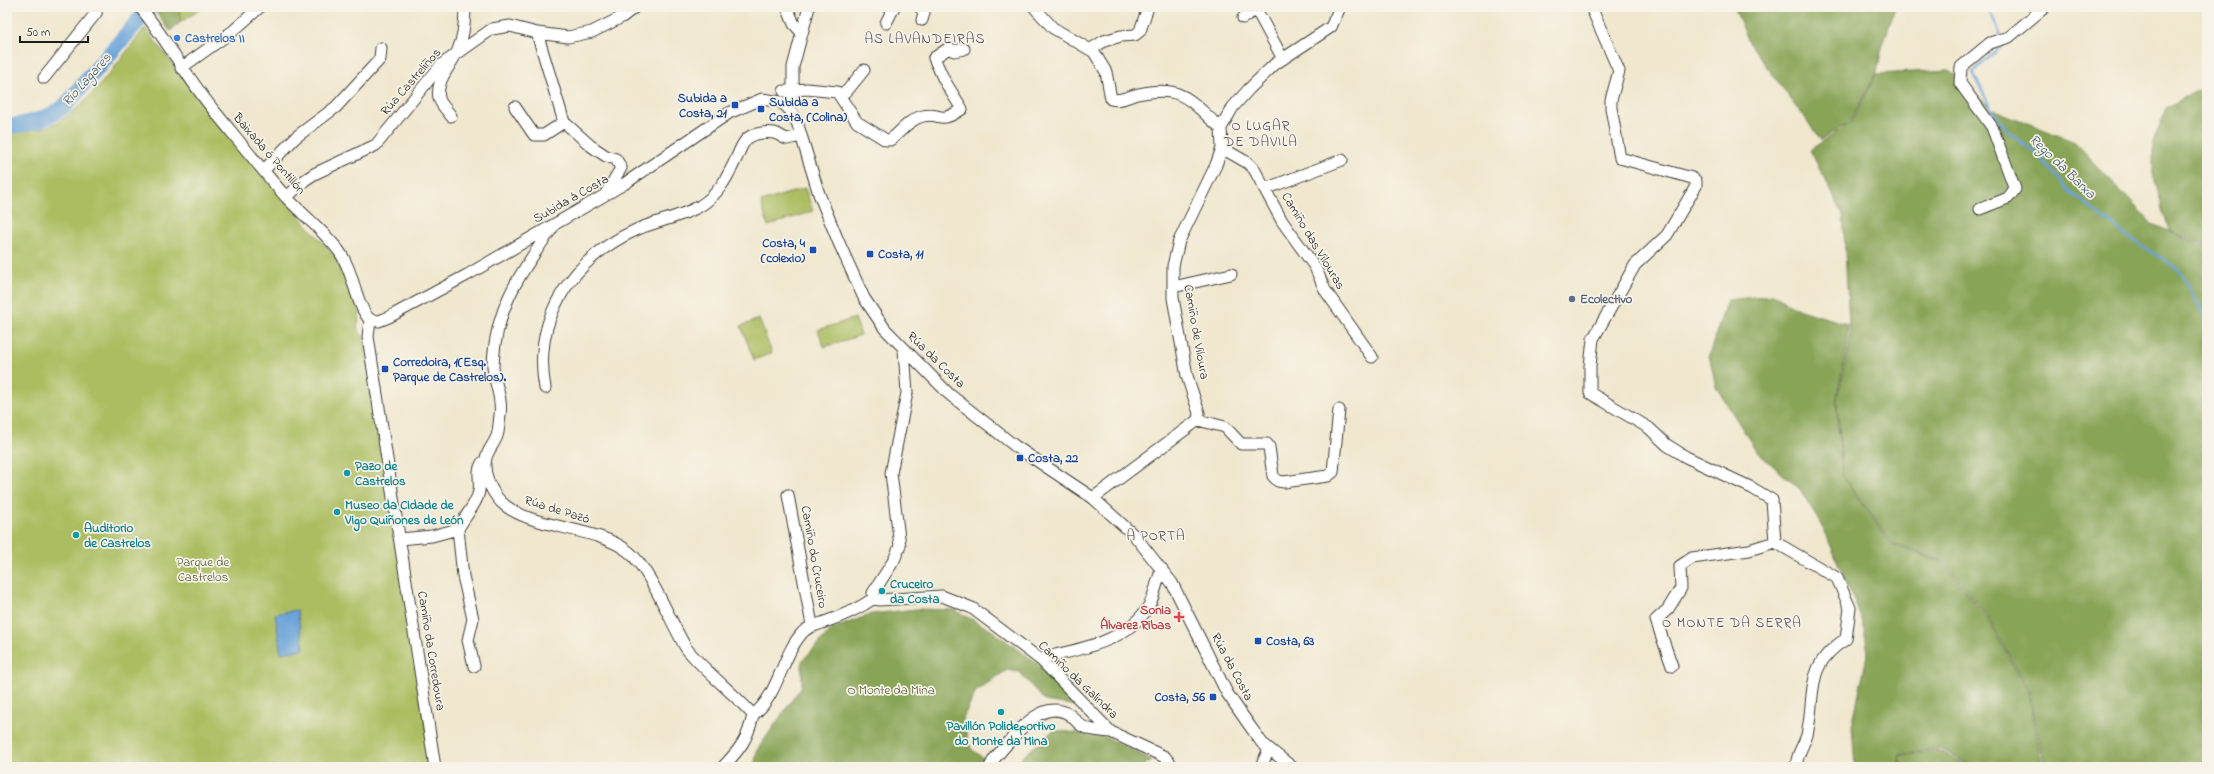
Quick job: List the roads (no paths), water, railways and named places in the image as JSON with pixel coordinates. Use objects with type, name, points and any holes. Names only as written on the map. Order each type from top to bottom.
[{"type":"street","points":[[44,78],[96,13],[91,7]]},
{"type":"street","name":"Baixada ó Pontillón","points":[[140,7],[158,31],[182,68],[215,112],[286,197],[338,250],[348,264],[365,312],[370,320]]},
{"type":"street","points":[[182,68],[233,31],[260,7]]},
{"type":"street","points":[[451,116],[442,104],[439,96],[450,63],[458,51],[465,27],[465,7]]},
{"type":"street","name":"Rúa Castreliños","points":[[286,197],[314,174],[376,145],[441,65],[458,51],[499,27],[510,26],[537,33],[568,37],[592,32],[622,17],[635,7]]},
{"type":"street","points":[[787,7],[794,24],[801,32]]},
{"type":"street","points":[[785,105],[787,87],[809,7]]},
{"type":"street","points":[[886,23],[894,7]]},
{"type":"street","points":[[920,7],[924,13],[922,20]]},
{"type":"street","points":[[1034,7],[1053,28],[1090,49],[1106,72],[1111,99],[1119,100],[1147,92],[1174,92],[1193,102],[1221,128],[1233,108],[1249,88],[1283,59],[1331,27],[1340,7]]},
{"type":"street","points":[[1090,49],[1104,41],[1121,36],[1135,35],[1140,31],[1148,7]]},
{"type":"street","points":[[1591,7],[1619,71],[1611,100],[1611,108],[1620,158],[1692,178],[1696,181],[1696,186],[1667,235],[1635,265],[1593,339],[1590,366],[1590,393],[1648,428],[1667,445],[1686,457],[1752,488],[1772,500],[1775,542]]},
{"type":"street","points":[[1980,209],[2008,198],[2015,189],[1992,127],[1960,83],[1961,66],[1990,43],[2009,37],[2045,7]]},
{"type":"street","points":[[1243,18],[1258,8],[1283,59]]},
{"type":"street","points":[[537,33],[564,122],[590,146],[619,161],[621,168],[605,195]]},
{"type":"street","points":[[264,170],[296,137],[336,107],[380,59],[380,48]]},
{"type":"street","points":[[768,99],[787,87],[834,91],[840,94],[857,122],[886,140],[890,140],[918,117],[926,116],[944,118],[962,109],[944,80],[934,58],[949,48],[954,51],[964,49]]},
{"type":"street","points":[[840,94],[846,91],[864,70]]},
{"type":"street","name":"Subida á Costa","points":[[370,320],[379,320],[389,317],[467,275],[655,165],[712,122],[741,106],[755,101],[768,99],[785,105]]},
{"type":"street","name":"Rúa da Costa","points":[[785,105],[797,122],[819,194],[857,284],[874,315],[904,350],[949,394],[1015,446],[1094,498],[1134,536],[1162,569],[1186,610],[1227,693],[1246,722],[1269,749],[1292,767]]},
{"type":"street","points":[[515,107],[534,135],[544,135],[564,122]]},
{"type":"street","name":"Camiño de Viloura","points":[[1198,420],[1199,413],[1187,376],[1173,286],[1173,266],[1179,241],[1216,165],[1222,148],[1221,128]]},
{"type":"street","points":[[545,388],[542,371],[546,328],[554,304],[577,273],[615,241],[637,229],[700,206],[725,182],[748,138],[756,134],[774,133],[787,140],[801,136]]},
{"type":"street","name":"Camiño das Vilouras","points":[[1222,148],[1248,163],[1265,189],[1282,221],[1315,267],[1325,290],[1372,357]]},
{"type":"street","points":[[1265,189],[1342,160]]},
{"type":"street","points":[[474,666],[468,640],[473,618],[463,576],[458,530],[477,498],[480,489],[479,468],[498,435],[502,403],[493,367],[495,342],[505,301],[535,250],[556,223]]},
{"type":"street","points":[[1173,286],[1231,274]]},
{"type":"street","name":"Camiño da Corredoura","points":[[370,320],[368,337],[435,767]]},
{"type":"street","points":[[874,598],[873,593],[894,560],[900,546],[891,473],[906,393],[904,350]]},
{"type":"street","points":[[1094,498],[1198,420],[1225,427],[1241,444],[1267,444],[1273,476],[1278,481],[1284,482],[1328,476],[1333,472],[1339,410]]},
{"type":"street","name":"Rúa de Pazó","points":[[486,458],[487,476],[492,490],[501,501],[515,512],[607,541],[628,551],[635,557],[647,574],[686,648],[696,660],[729,690],[753,715]]},
{"type":"street","name":"Camiño do Cruceiro","points":[[788,495],[812,625]]},
{"type":"street","points":[[400,538],[432,536],[458,530]]},
{"type":"street","points":[[1672,666],[1656,620],[1668,609],[1681,588],[1680,566],[1692,558],[1749,550],[1775,542],[1837,578],[1850,608],[1846,639],[1832,648],[1816,669],[1806,735],[1797,767]]},
{"type":"street","points":[[1041,660],[1046,657],[1096,645],[1122,632],[1147,609],[1153,597],[1156,581],[1162,569]]},
{"type":"street","name":"Camiño da Galindra","points":[[874,598],[879,600],[933,595],[950,598],[972,608],[1041,660],[1112,732],[1165,757],[1173,767]]},
{"type":"street","name":"Camiño do Cruceiro","points":[[753,715],[763,707],[803,631],[812,625],[821,624],[864,605],[874,598]]},
{"type":"street","name":"Camiño da Galindra","points":[[990,767],[994,759],[1035,716],[1045,711],[1059,711],[1070,715],[1083,726],[1096,731],[1112,732]]},
{"type":"street","points":[[723,767],[743,744],[750,733],[753,715]]},
{"type":"street","points":[[1261,767],[1269,749]]},
{"type":"water","points":[[297,610],[304,649],[281,653],[275,614]]},
{"type":"waterway","name":"Río Lagares","points":[[7,127],[44,118],[64,107],[150,7]]},
{"type":"waterway","name":"Rego da Barxa","points":[[1988,7],[2001,36]]},
{"type":"waterway","name":"Rego da Barxa","points":[[2004,44],[1973,72],[1990,107],[2008,131],[2041,158],[2068,190],[2122,233],[2178,269],[2207,320]]},
{"type":"place","name":"Castrelos II","points":[[177,38]]},
{"type":"place","name":"Subida a Costa, 21","points":[[735,105]]},
{"type":"place","name":"Subida a Costa, (Colina)","points":[[761,109]]},
{"type":"place","name":"Costa, 4 (colexio)","points":[[813,250]]},
{"type":"place","name":"Costa, 11","points":[[870,254]]},
{"type":"place","name":"Ecolectivo","points":[[1572,299]]},
{"type":"place","name":"Corredoira, 1(Esq. Parque de Castrelos).","points":[[385,369]]},
{"type":"place","name":"Costa, 22","points":[[1020,458]]},
{"type":"place","name":"Pazo de Castrelos","points":[[347,473]]},
{"type":"place","name":"Museo da Cidade de Vigo Quiñones de León","points":[[337,512]]},
{"type":"place","name":"Auditorio de Castrelos","points":[[76,535]]},
{"type":"place","name":"Cruceiro da Costa","points":[[882,591]]},
{"type":"place","name":"Sonia Álvarez Ribas","points":[[1179,617]]},
{"type":"place","name":"Costa, 63","points":[[1258,641]]},
{"type":"place","name":"Costa, 56","points":[[1213,697]]},
{"type":"place","name":"Pavillón Polideportivo do Monte da Mina","points":[[1001,712]]},
{"type":"district","name":"AS LAVANDEIRAS","points":[[925,39]]},
{"type":"district","name":"O LUGAR DE DAVILA","points":[[1261,134]]},
{"type":"district","name":"A PORTA","points":[[1156,536]]},
{"type":"district","name":"O MONTE DA SERRA","points":[[1732,623]]},
{"type":"park label","name":"Parque de Castrelos","points":[[203,570]]},
{"type":"park label","name":"O Monte da Mina","points":[[891,690]]}]
